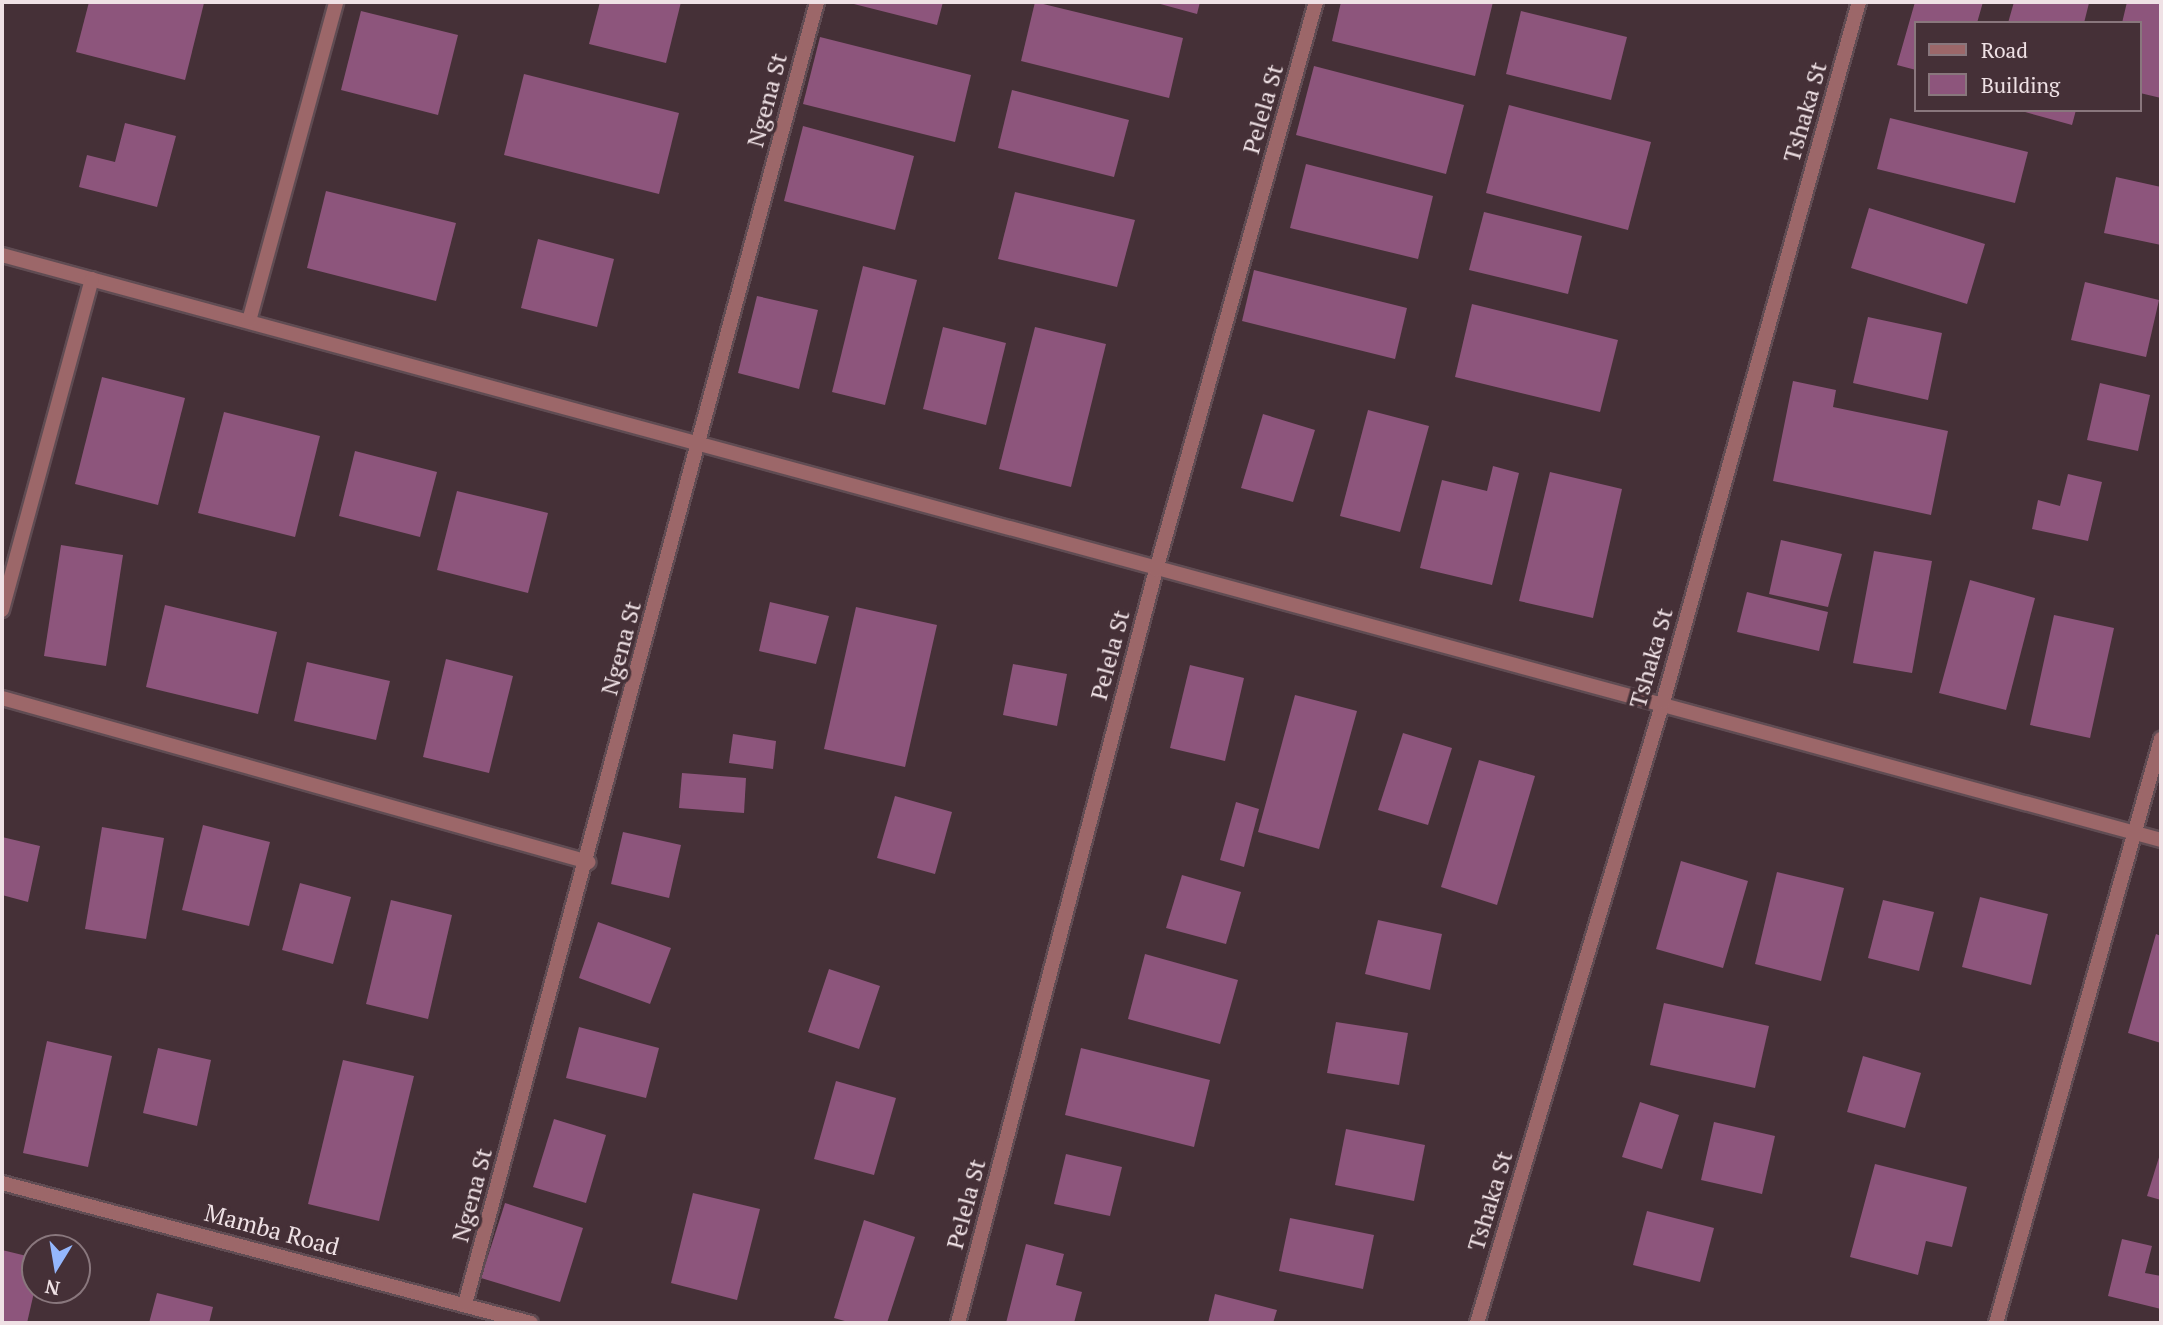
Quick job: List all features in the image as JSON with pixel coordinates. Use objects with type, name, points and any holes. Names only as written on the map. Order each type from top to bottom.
[{"type":"street","points":[[250,321],[336,2]]},
{"type":"street","name":"Ngena St","points":[[466,1304],[588,862],[817,2]]},
{"type":"street","name":"Pelela St","points":[[958,1323],[1156,570],[1317,2]]},
{"type":"street","name":"Tshaka St","points":[[1477,1323],[1663,702],[1859,2]]},
{"type":"street","points":[[2,255],[1156,570],[1663,702],[2161,840]]},
{"type":"street","points":[[2,610],[92,279]]},
{"type":"street","points":[[2,698],[588,862]]},
{"type":"street","points":[[1996,1323],[2161,739]]},
{"type":"street","name":"Mamba Road","points":[[2,1183],[531,1323]]},
{"type":"building","points":[[89,2],[204,3],[185,80],[76,52]]},
{"type":"building","points":[[600,2],[681,2],[666,63],[589,44]]},
{"type":"building","points":[[846,2],[943,2],[937,25]]},
{"type":"building","points":[[1035,2],[1183,38],[1169,98],[1021,61]]},
{"type":"building","points":[[1153,2],[1200,2],[1197,14]]},
{"type":"building","points":[[1341,2],[1493,2],[1475,76],[1332,41]]},
{"type":"building","points":[[1915,2],[1983,2],[1978,21],[1914,21],[1914,69],[1897,65]]},
{"type":"building","points":[[2014,2],[2089,3],[2084,21],[2009,21]]},
{"type":"building","points":[[2127,2],[2161,3],[2161,98],[2142,93],[2142,21],[2122,21]]},
{"type":"building","points":[[361,11],[458,35],[438,115],[341,90]]},
{"type":"building","points":[[1521,11],[1627,37],[1611,100],[1506,74]]},
{"type":"building","points":[[820,37],[971,75],[955,142],[803,104]]},
{"type":"building","points":[[1314,66],[1464,105],[1446,174],[1296,135]]},
{"type":"building","points":[[524,74],[679,113],[659,194],[504,155]]},
{"type":"building","points":[[1012,90],[1129,120],[1114,177],[998,148]]},
{"type":"building","points":[[1509,105],[1651,142],[1628,230],[1486,193]]},
{"type":"building","points":[[2025,112],[2075,112],[2072,125]]},
{"type":"building","points":[[1890,118],[2028,152],[2015,203],[1877,169]]},
{"type":"building","points":[[125,123],[176,136],[157,207],[79,187],[87,155],[115,162]]},
{"type":"building","points":[[803,126],[914,156],[895,230],[784,201]]},
{"type":"building","points":[[1306,164],[1433,196],[1418,259],[1290,228]]},
{"type":"building","points":[[2116,177],[2161,187],[2161,245],[2104,233]]},
{"type":"building","points":[[326,191],[456,223],[436,301],[307,268]]},
{"type":"building","points":[[1015,192],[1135,220],[1117,287],[998,259]]},
{"type":"building","points":[[1869,208],[1985,244],[1967,304],[1851,268]]},
{"type":"building","points":[[1484,212],[1582,236],[1568,294],[1469,270]]},
{"type":"building","points":[[538,239],[614,259],[597,327],[521,308]]},
{"type":"building","points":[[863,266],[917,280],[885,405],[832,392]]},
{"type":"building","points":[[1254,270],[1407,308],[1395,359],[1242,321]]},
{"type":"building","points":[[2085,282],[2159,300],[2146,357],[2071,340]]},
{"type":"building","points":[[757,296],[818,310],[799,389],[738,373]]},
{"type":"building","points":[[1472,304],[1618,340],[1600,412],[1455,377]]},
{"type":"building","points":[[1868,317],[1942,333],[1928,400],[1853,383]]},
{"type":"building","points":[[943,327],[1006,343],[986,425],[923,409]]},
{"type":"building","points":[[1035,327],[1106,344],[1071,487],[999,469]]},
{"type":"building","points":[[102,377],[185,398],[158,505],[75,484]]},
{"type":"building","points":[[1793,381],[1836,390],[1833,407],[1948,431],[1931,515],[1773,481]]},
{"type":"building","points":[[2100,383],[2150,395],[2138,451],[2087,440]]},
{"type":"building","points":[[1368,410],[1429,426],[1400,532],[1340,516]]},
{"type":"building","points":[[224,412],[320,436],[295,537],[198,513]]},
{"type":"building","points":[[1263,414],[1315,430],[1293,502],[1241,488]]},
{"type":"building","points":[[355,451],[437,472],[420,537],[339,516]]},
{"type":"building","points":[[1493,466],[1519,473],[1492,585],[1420,568],[1442,480],[1487,491]]},
{"type":"building","points":[[1550,472],[1622,489],[1593,618],[1519,601]]},
{"type":"building","points":[[2068,474],[2102,482],[2088,541],[2032,529],[2038,500],[2060,506]]},
{"type":"building","points":[[457,491],[548,513],[528,593],[437,570]]},
{"type":"building","points":[[1781,540],[1842,554],[1828,607],[1769,594]]},
{"type":"building","points":[[61,545],[123,555],[106,666],[44,656]]},
{"type":"building","points":[[1874,551],[1932,561],[1912,673],[1853,663]]},
{"type":"building","points":[[1970,580],[2035,598],[2006,710],[1939,693]]},
{"type":"building","points":[[1747,592],[1828,612],[1819,651],[1737,632]]},
{"type":"building","points":[[770,602],[829,616],[816,664],[759,651]]},
{"type":"building","points":[[165,605],[277,632],[258,714],[146,687]]},
{"type":"building","points":[[856,607],[937,625],[905,767],[824,749]]},
{"type":"building","points":[[2054,615],[2114,628],[2090,738],[2030,725]]},
{"type":"building","points":[[446,659],[513,676],[489,773],[423,757]]},
{"type":"building","points":[[307,662],[390,681],[376,740],[294,721]]},
{"type":"building","points":[[1013,664],[1067,674],[1057,726],[1003,715]]},
{"type":"building","points":[[1190,665],[1244,678],[1225,761],[1170,748]]},
{"type":"building","points":[[1295,695],[1357,711],[1319,849],[1258,832]]},
{"type":"building","points":[[1403,733],[1452,748],[1428,825],[1378,810]]},
{"type":"building","points":[[733,734],[776,741],[773,769],[729,763]]},
{"type":"building","points":[[1479,760],[1535,776],[1497,905],[1441,887]]},
{"type":"building","points":[[682,773],[746,778],[744,813],[679,808]]},
{"type":"building","points":[[895,796],[952,812],[935,874],[877,858]]},
{"type":"building","points":[[1236,802],[1259,809],[1244,867],[1220,860]]},
{"type":"building","points":[[203,825],[270,842],[249,926],[182,910]]},
{"type":"building","points":[[102,827],[164,838],[146,939],[85,929]]},
{"type":"building","points":[[623,832],[681,845],[669,898],[611,884]]},
{"type":"building","points":[[2,837],[40,846],[28,902],[2,895]]},
{"type":"building","points":[[1681,861],[1748,881],[1723,968],[1656,949]]},
{"type":"building","points":[[1777,872],[1844,888],[1821,981],[1755,964]]},
{"type":"building","points":[[1182,875],[1241,892],[1226,944],[1166,928]]},
{"type":"building","points":[[300,883],[351,897],[333,964],[282,950]]},
{"type":"building","points":[[1980,897],[2048,914],[2031,985],[1962,967]]},
{"type":"building","points":[[391,900],[452,915],[428,1019],[366,1004]]},
{"type":"building","points":[[1883,900],[1934,912],[1919,971],[1868,958]]},
{"type":"building","points":[[1378,920],[1442,934],[1430,990],[1365,974]]},
{"type":"building","points":[[598,922],[671,948],[650,1004],[579,978]]},
{"type":"building","points":[[2156,934],[2161,936],[2161,1043],[2128,1033]]},
{"type":"building","points":[[1145,954],[1238,980],[1220,1044],[1128,1019]]},
{"type":"building","points":[[829,969],[880,986],[859,1049],[808,1032]]},
{"type":"building","points":[[1664,1003],[1769,1026],[1755,1088],[1650,1065]]},
{"type":"building","points":[[1336,1022],[1408,1033],[1399,1085],[1327,1073]]},
{"type":"building","points":[[579,1027],[659,1048],[646,1098],[566,1078]]},
{"type":"building","points":[[47,1041],[112,1056],[88,1167],[23,1153]]},
{"type":"building","points":[[158,1048],[211,1060],[197,1126],[143,1113]]},
{"type":"building","points":[[1081,1048],[1210,1080],[1194,1147],[1065,1115]]},
{"type":"building","points":[[1863,1056],[1921,1073],[1905,1128],[1847,1112]]},
{"type":"building","points":[[343,1060],[414,1076],[379,1221],[308,1204]]},
{"type":"building","points":[[836,1081],[896,1098],[874,1175],[814,1159]]},
{"type":"building","points":[[1640,1102],[1679,1115],[1662,1169],[1622,1157]]},
{"type":"building","points":[[554,1119],[606,1135],[586,1203],[533,1187]]},
{"type":"building","points":[[1714,1122],[1775,1136],[1762,1194],[1701,1180]]},
{"type":"building","points":[[1346,1129],[1425,1145],[1414,1201],[1335,1185]]},
{"type":"building","points":[[2161,1151],[2161,1200],[2147,1196]]},
{"type":"building","points":[[1066,1154],[1122,1167],[1110,1216],[1054,1204]]},
{"type":"building","points":[[1875,1164],[1967,1187],[1952,1247],[1926,1241],[1918,1275],[1850,1257]]},
{"type":"building","points":[[693,1193],[760,1209],[737,1300],[671,1283]]},
{"type":"building","points":[[505,1203],[583,1228],[560,1302],[481,1278]]},
{"type":"building","points":[[1647,1211],[1714,1228],[1700,1282],[1633,1265]]},
{"type":"building","points":[[1290,1218],[1374,1235],[1363,1289],[1279,1271]]},
{"type":"building","points":[[864,1220],[915,1237],[887,1323],[852,1323],[834,1318]]},
{"type":"building","points":[[2122,1239],[2152,1246],[2145,1273],[2161,1276],[2161,1309],[2108,1296]]},
{"type":"building","points":[[1026,1244],[1064,1254],[1056,1285],[1082,1292],[1074,1323],[1006,1323]]},
{"type":"building","points":[[2,1250],[21,1255],[21,1304],[31,1304],[27,1323],[2,1323]]},
{"type":"building","points":[[157,1293],[213,1307],[209,1323],[149,1323]]},
{"type":"building","points":[[1215,1294],[1277,1310],[1273,1323],[1208,1323]]}]
